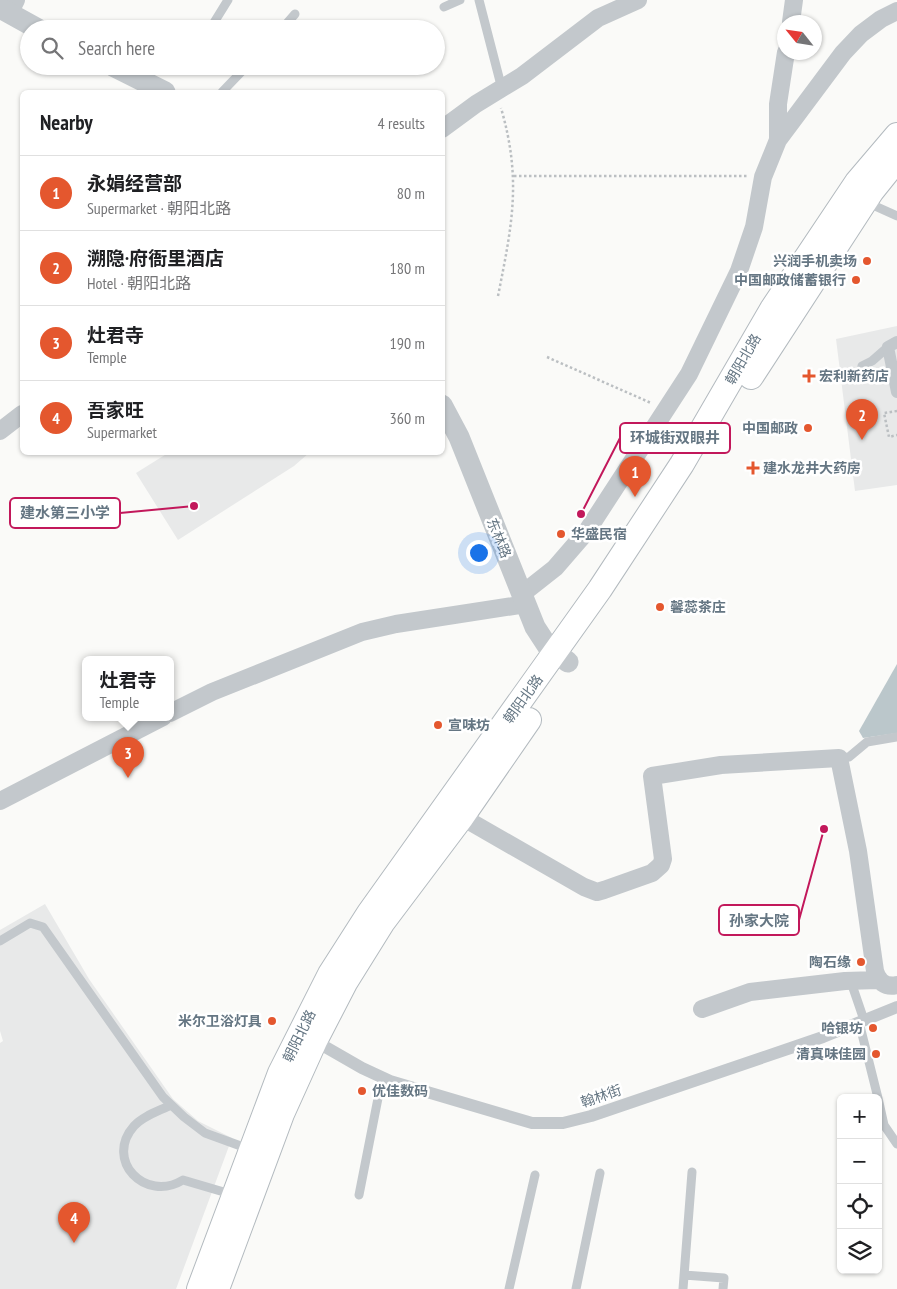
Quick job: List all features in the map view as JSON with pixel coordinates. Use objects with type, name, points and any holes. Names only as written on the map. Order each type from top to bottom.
[{"type":"main road","name":"朝阳北路","points":[[217,1289],[282,1114],[315,1041],[345,983],[383,922],[462,817],[682,464],[778,301],[869,165],[897,135]]},
{"type":"main road","name":"朝阳北路","points":[[199,1289],[280,1073],[330,974],[368,913],[562,658],[694,470],[787,319],[866,202],[897,160]]},
{"type":"street","points":[[445,127],[522,76],[598,18],[638,0]]},
{"type":"street","points":[[792,15],[794,0]]},
{"type":"street","points":[[8,7],[26,20]]},
{"type":"street","points":[[174,711],[212,692],[362,632],[524,599],[555,568],[587,531],[703,348],[739,271],[754,226],[763,177],[778,140],[855,40],[881,19],[897,11]]},
{"type":"street","points":[[778,140],[778,104],[785,60]]},
{"type":"street","points":[[131,75],[162,90]]},
{"type":"street","points":[[893,345],[897,392]]},
{"type":"street","name":"东林路","points":[[445,411],[459,437],[540,637],[562,658]]},
{"type":"street","points":[[0,430],[20,415]]},
{"type":"street","points":[[0,801],[156,721]]},
{"type":"street","points":[[462,817],[584,887],[597,892],[652,873],[661,866],[663,859],[652,776],[721,765],[839,758],[858,850],[878,980]]},
{"type":"street","points":[[702,1009],[750,992],[878,980],[886,985],[897,985]]},
{"type":"street","name":"翰林街","points":[[315,1041],[382,1078],[532,1124],[552,1125],[591,1116],[823,1037],[897,1007]]},
{"type":"lane","points":[[216,20],[228,0]]},
{"type":"lane","points":[[444,8],[460,0]]},
{"type":"lane","points":[[479,0],[499,90]]},
{"type":"lane","points":[[290,20],[295,14]]},
{"type":"lane","points":[[224,90],[238,75]]},
{"type":"lane","points":[[866,202],[897,216]]},
{"type":"lane","points":[[862,366],[893,345]]},
{"type":"lane","points":[[839,758],[849,757],[867,742],[897,737]]},
{"type":"lane","points":[[0,941],[30,923],[43,927],[171,1105],[205,1133],[250,1150]]},
{"type":"lane","points":[[851,982],[862,1021],[877,1094]]},
{"type":"lane","points":[[359,1195],[382,1078]]},
{"type":"lane","points":[[171,1105],[142,1119],[130,1130],[124,1152],[124,1160],[131,1173],[142,1182],[156,1187],[170,1186],[183,1180],[234,1194]]},
{"type":"lane","points":[[882,1116],[884,1125],[897,1144]]},
{"type":"lane","points":[[683,1289],[692,1172]]},
{"type":"lane","points":[[576,1289],[600,1173]]},
{"type":"lane","points":[[509,1289],[535,1175]]},
{"type":"lane","points":[[684,1275],[724,1278],[723,1289]]},
{"type":"path","points":[[498,296],[512,220],[514,176],[499,90]]},
{"type":"path","points":[[514,176],[763,177]]},
{"type":"path","points":[[547,357],[666,409]]},
{"type":"path","points":[[897,411],[884,413],[889,437],[897,435]]},
{"type":"shaded area","points":[[897,326],[897,485],[855,491],[836,339]]},
{"type":"shaded area","points":[[165,455],[307,455],[294,466],[178,540],[136,473]]},
{"type":"shaded area","points":[[897,664],[897,733],[863,738],[859,731]]},
{"type":"shaded area","points":[[45,904],[89,979],[173,1099],[198,1121],[232,1138],[176,1289],[0,1289],[0,1043],[3,1041],[0,1031],[0,930]]},
{"type":"place","name":"兴润手机卖场","points":[[867,261]]},
{"type":"place","name":"中国邮政储蓄银行","points":[[856,280]]},
{"type":"place","name":"宏利新药店","points":[[809,376]]},
{"type":"place","name":"中国邮政","points":[[808,428]]},
{"type":"place","name":"溯隐·府衙里酒店","points":[[862,440]]},
{"type":"place","name":"建水龙井大药房","points":[[753,468]]},
{"type":"place","name":"永娟经营部","points":[[635,497]]},
{"type":"place","name":"建水第三小学","points":[[194,506]]},
{"type":"place","name":"环城街双眼井","points":[[581,514]]},
{"type":"place","name":"华盛民宿","points":[[561,534]]},
{"type":"place","name":"馨蕊茶庄","points":[[660,607]]},
{"type":"place","name":"宣味坊","points":[[438,725]]},
{"type":"place","name":"灶君寺","points":[[128,778]]},
{"type":"place","name":"孙家大院","points":[[824,829]]},
{"type":"place","name":"陶石缘","points":[[861,962]]},
{"type":"place","name":"米尔卫浴灯具","points":[[272,1021]]},
{"type":"place","name":"哈银坊","points":[[873,1028]]},
{"type":"place","name":"清真味佳园","points":[[876,1054]]},
{"type":"place","name":"优佳数码","points":[[362,1091]]},
{"type":"place","name":"吾家旺","points":[[74,1243]]}]
